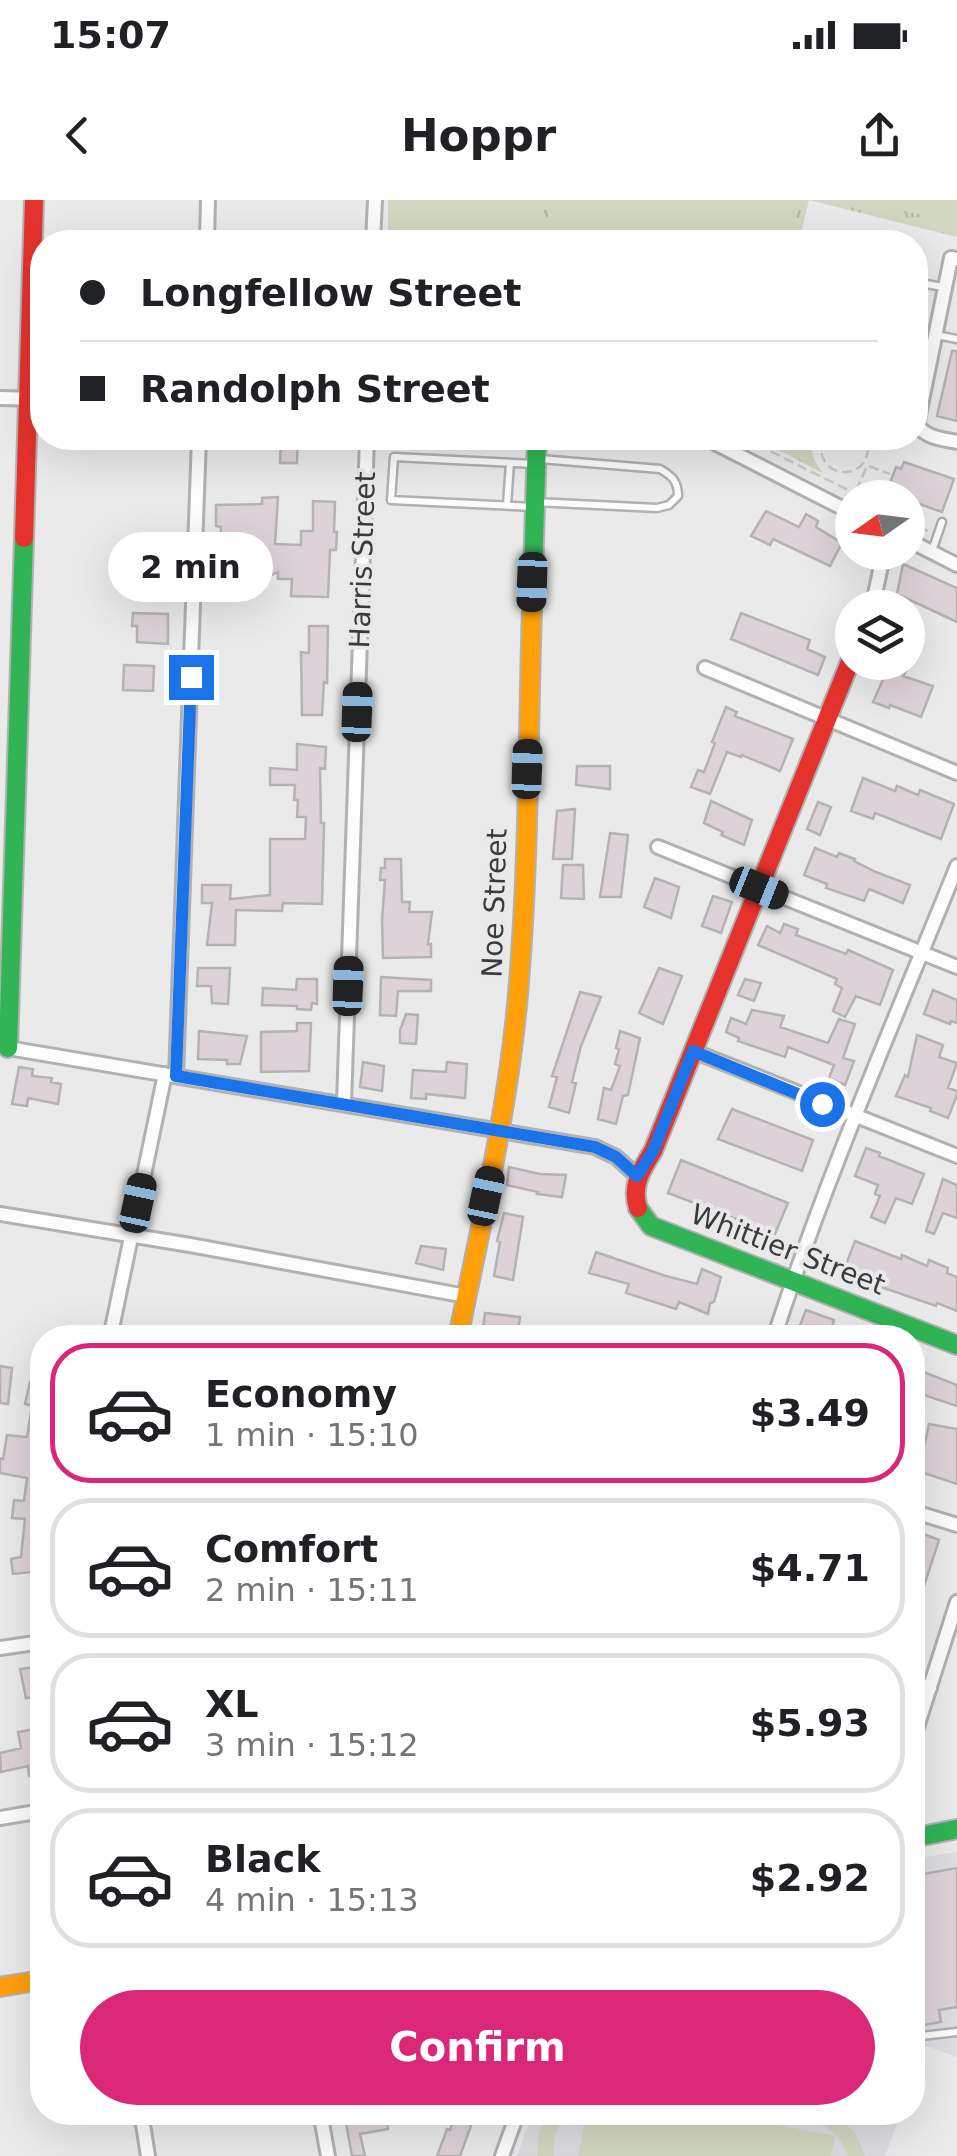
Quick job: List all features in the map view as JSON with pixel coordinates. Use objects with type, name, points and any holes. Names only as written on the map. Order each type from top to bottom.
[{"type":"street","points":[[34,200],[34,230]]},
{"type":"street","points":[[207,230],[208,200]]},
{"type":"street","points":[[374,230],[375,200]]},
{"type":"street","points":[[928,370],[944,288],[954,259]]},
{"type":"street","points":[[0,398],[30,398]]},
{"type":"street","points":[[928,434],[957,442]]},
{"type":"street","points":[[33,450],[4,1047],[595,1147],[616,1157],[637,1176],[653,1151],[843,680]]},
{"type":"street","points":[[113,1325],[171,1075],[199,450]]},
{"type":"street","name":"Harris Street","points":[[344,1103],[367,450]]},
{"type":"street","name":"Noe Street","points":[[460,1325],[500,1130],[515,1028],[536,450]]},
{"type":"street","points":[[737,450],[835,504]]},
{"type":"street","points":[[925,548],[957,565]]},
{"type":"street","points":[[705,668],[957,773]]},
{"type":"street","points":[[658,847],[957,967]]},
{"type":"street","points":[[778,1325],[855,1117],[957,866]]},
{"type":"street","points":[[693,1051],[957,1156]]},
{"type":"street","name":"Whittier Street","points":[[637,1176],[635,1204],[651,1226],[906,1325]]},
{"type":"street","points":[[0,1214],[466,1296]]},
{"type":"street","name":"Whittier Street","points":[[925,1332],[957,1345]]},
{"type":"street","points":[[925,1514],[957,1525]]},
{"type":"street","points":[[925,1703],[957,1602]]},
{"type":"street","points":[[0,1648],[30,1644]]},
{"type":"street","points":[[925,1686],[930,1688]]},
{"type":"street","points":[[0,1818],[30,1813]]},
{"type":"street","points":[[925,1836],[957,1830]]},
{"type":"street","points":[[0,1987],[30,1982]]},
{"type":"street","points":[[143,2125],[148,2156]]},
{"type":"street","points":[[322,2125],[328,2156]]},
{"type":"street","points":[[502,2156],[513,2125]]},
{"type":"lane","points":[[928,285],[944,288]]},
{"type":"lane","points":[[935,335],[957,339]]},
{"type":"lane","points":[[394,457],[536,462],[660,469],[671,475],[678,486],[678,496],[669,505],[657,508],[391,500],[394,457]]},
{"type":"lane","points":[[508,506],[510,463]]},
{"type":"lane","points":[[932,552],[942,522]]},
{"type":"lane","points":[[925,2036],[957,2032]]},
{"type":"path","points":[[769,450],[835,483]]},
{"type":"path","points":[[820,450],[833,470],[849,472],[865,465],[890,474]]},
{"type":"path","points":[[860,480],[868,450]]},
{"type":"path","points":[[829,480],[833,470]]},
{"type":"path","points":[[925,529],[937,535]]},
{"type":"shaded area","points":[[957,1852],[957,2057],[925,2049],[925,1857]]},
{"type":"shaded area","points":[[529,2125],[897,2125],[885,2156],[517,2156]]},
{"type":"green space","points":[[388,200],[809,200],[802,230],[388,230]]},
{"type":"green space","points":[[401,200],[513,200],[535,230],[400,230]]},
{"type":"green space","points":[[548,200],[794,200],[793,230],[549,230]]},
{"type":"green space","points":[[809,200],[957,200],[957,237]]},
{"type":"green space","points":[[853,200],[944,200],[941,219]]},
{"type":"green space","points":[[779,450],[812,450],[824,474]]},
{"type":"green space","points":[[542,2125],[559,2125],[553,2156],[537,2156]]},
{"type":"green space","points":[[584,2125],[777,2125],[835,2136],[831,2156],[578,2156]]},
{"type":"green space","points":[[823,2125],[847,2125],[856,2134],[865,2156],[848,2156],[831,2130]]},
{"type":"building","points":[[952,351],[957,351],[957,421],[937,416]]},
{"type":"building","points":[[281,450],[298,450],[297,463],[280,463]]},
{"type":"building","points":[[904,462],[954,479],[942,512],[925,506],[925,480],[891,480],[896,467],[901,469]]},
{"type":"building","points":[[278,497],[275,544],[301,545],[301,531],[313,531],[313,501],[335,502],[336,550],[330,550],[328,597],[291,596],[292,579],[278,579],[278,572],[254,582],[254,594],[222,594],[221,527],[216,526],[216,505],[262,504],[262,498]]},
{"type":"building","points":[[766,511],[799,527],[806,514],[818,521],[816,527],[835,539],[835,556],[830,566],[773,539],[770,545],[751,536]]},
{"type":"building","points":[[134,542],[167,543],[168,559],[163,559],[159,590],[125,590],[128,565],[134,565]]},
{"type":"building","points":[[902,570],[916,570],[957,588],[957,622],[925,607],[925,590],[898,590]]},
{"type":"building","points":[[133,613],[168,614],[168,644],[137,642]]},
{"type":"building","points":[[741,613],[810,640],[807,649],[825,657],[818,675],[731,639]]},
{"type":"building","points":[[309,626],[328,626],[322,715],[302,715],[301,652],[309,653]]},
{"type":"building","points":[[124,665],[154,666],[153,691],[123,690]]},
{"type":"building","points":[[883,680],[915,680],[933,686],[921,717],[873,702]]},
{"type":"building","points":[[726,707],[737,712],[735,716],[793,739],[780,771],[727,752],[710,794],[691,787],[698,770],[704,772]]},
{"type":"building","points":[[297,744],[326,747],[325,769],[320,768],[324,823],[322,904],[283,903],[282,911],[236,910],[235,945],[207,945],[212,903],[202,903],[202,885],[231,885],[230,899],[270,895],[270,839],[305,839],[306,817],[297,817],[295,785],[270,785],[270,768],[297,770]]},
{"type":"building","points":[[577,766],[610,766],[610,789],[576,785]]},
{"type":"building","points":[[863,778],[895,791],[897,786],[918,795],[920,790],[954,804],[941,839],[875,813],[873,819],[851,811]]},
{"type":"building","points":[[711,801],[752,820],[744,845],[704,823]]},
{"type":"building","points":[[818,802],[831,807],[820,835],[807,829]]},
{"type":"building","points":[[575,809],[572,859],[553,859],[557,811]]},
{"type":"building","points":[[610,833],[628,835],[621,897],[600,897]]},
{"type":"building","points":[[815,848],[855,859],[910,885],[903,903],[869,889],[864,901],[826,888],[827,884],[804,875]]},
{"type":"building","points":[[385,859],[401,859],[402,902],[410,902],[409,912],[432,912],[428,944],[431,957],[383,958],[385,880],[380,880]]},
{"type":"building","points":[[563,865],[583,865],[584,899],[561,898]]},
{"type":"building","points":[[655,878],[679,887],[671,918],[644,907]]},
{"type":"building","points":[[713,896],[732,902],[721,933],[702,926]]},
{"type":"building","points":[[784,924],[798,929],[796,935],[846,954],[848,950],[893,970],[880,1005],[856,996],[845,1017],[833,1011],[842,988],[835,984],[837,979],[758,945],[767,926],[780,933]]},
{"type":"building","points":[[198,968],[230,968],[228,1004],[212,1003],[211,986],[197,986]]},
{"type":"building","points":[[659,968],[682,976],[663,1024],[639,1013]]},
{"type":"building","points":[[381,977],[431,980],[431,991],[398,991],[396,1016],[380,1015]]},
{"type":"building","points":[[297,979],[317,979],[317,1004],[312,1003],[311,1010],[262,1005],[263,988],[296,990]]},
{"type":"building","points":[[745,979],[761,983],[754,1001],[738,995]]},
{"type":"building","points":[[933,990],[957,1000],[957,1023],[924,1014]]},
{"type":"building","points":[[580,992],[601,997],[581,1046],[569,1113],[549,1107],[557,1077],[552,1076]]},
{"type":"building","points":[[752,1010],[784,1016],[780,1027],[828,1043],[839,1019],[855,1024],[843,1058],[854,1061],[845,1085],[829,1078],[834,1065],[788,1047],[785,1057],[738,1041],[726,1032],[731,1018],[746,1024]]},
{"type":"building","points":[[406,1014],[418,1015],[416,1044],[400,1043]]},
{"type":"building","points":[[297,1023],[311,1023],[309,1071],[261,1072],[261,1032],[297,1031]]},
{"type":"building","points":[[199,1031],[247,1036],[240,1064],[198,1059]]},
{"type":"building","points":[[620,1031],[640,1038],[628,1095],[623,1096],[616,1124],[598,1119],[604,1088],[611,1090],[620,1066],[615,1064]]},
{"type":"building","points":[[917,1035],[943,1045],[939,1057],[957,1063],[948,1088],[957,1091],[957,1095],[948,1118],[896,1096],[905,1075],[908,1077]]},
{"type":"building","points":[[363,1062],[384,1066],[382,1091],[360,1087]]},
{"type":"building","points":[[447,1062],[467,1064],[465,1098],[426,1094],[426,1099],[411,1098],[413,1070],[446,1072]]},
{"type":"building","points":[[19,1067],[33,1069],[32,1076],[52,1078],[51,1082],[61,1084],[58,1104],[28,1098],[27,1106],[12,1104]]},
{"type":"building","points":[[732,1109],[813,1140],[802,1171],[718,1139]]},
{"type":"building","points":[[866,1148],[924,1174],[912,1204],[896,1198],[885,1223],[871,1217],[880,1196],[875,1194],[878,1185],[855,1176]]},
{"type":"building","points":[[681,1160],[788,1203],[775,1234],[668,1193]]},
{"type":"building","points":[[509,1167],[566,1175],[562,1197],[507,1185]]},
{"type":"building","points":[[943,1179],[957,1185],[957,1218],[943,1213],[934,1234],[926,1231]]},
{"type":"building","points":[[504,1213],[523,1217],[513,1280],[494,1276]]},
{"type":"building","points":[[855,1241],[901,1259],[902,1255],[927,1266],[929,1260],[948,1268],[947,1273],[957,1277],[957,1311],[884,1288],[845,1267]]},
{"type":"building","points":[[421,1246],[446,1249],[443,1270],[416,1263]]},
{"type":"building","points":[[596,1252],[697,1284],[702,1269],[721,1277],[714,1302],[710,1303],[708,1314],[679,1302],[676,1309],[626,1293],[629,1284],[589,1273]]},
{"type":"building","points":[[806,1310],[834,1320],[833,1325],[800,1325]]},
{"type":"building","points":[[485,1313],[520,1317],[519,1325],[484,1325]]},
{"type":"building","points":[[0,1366],[12,1368],[8,1404],[0,1403]]},
{"type":"building","points":[[925,1373],[957,1385],[957,1406],[925,1395]]},
{"type":"building","points":[[30,1418],[30,1572],[13,1574],[11,1559],[21,1557],[25,1519],[12,1518],[14,1500],[24,1501],[27,1478],[0,1473],[0,1458],[3,1459],[7,1435],[27,1437]]},
{"type":"building","points":[[929,1424],[957,1429],[957,1484],[925,1473]]},
{"type":"building","points":[[925,1535],[939,1540],[925,1583]]},
{"type":"building","points":[[30,1668],[30,1698],[26,1698],[20,1669]]},
{"type":"building","points":[[30,1730],[30,1776],[28,1766],[1,1772],[0,1753],[21,1748],[18,1732]]},
{"type":"building","points":[[957,1868],[957,2007],[939,2010],[941,2022],[925,2025],[925,1874]]},
{"type":"building","points":[[346,2125],[388,2125],[388,2129],[360,2134],[365,2156],[352,2156]]},
{"type":"building","points":[[452,2125],[471,2125],[460,2156],[437,2156],[447,2129]]},
{"type":"traffic: fast","points":[[532,608],[537,450]]},
{"type":"traffic: fast","points":[[8,1048],[24,538]]},
{"type":"traffic: fast","points":[[638,1208],[651,1226],[906,1325]]},
{"type":"traffic: fast","points":[[925,1333],[957,1345]]},
{"type":"traffic: fast","points":[[925,1835],[957,1829]]},
{"type":"traffic: slow","points":[[461,1325],[501,1124],[518,994],[532,608]]},
{"type":"traffic: slow","points":[[0,1987],[30,1982]]},
{"type":"traffic: jam","points":[[33,230],[34,200]]},
{"type":"traffic: jam","points":[[24,538],[30,335]]},
{"type":"traffic: jam","points":[[638,1208],[638,1178],[653,1151],[843,680]]},
{"type":"route","points":[[191,677],[176,1076],[595,1147],[616,1157],[637,1176],[653,1151],[693,1051],[822,1104]]}]
